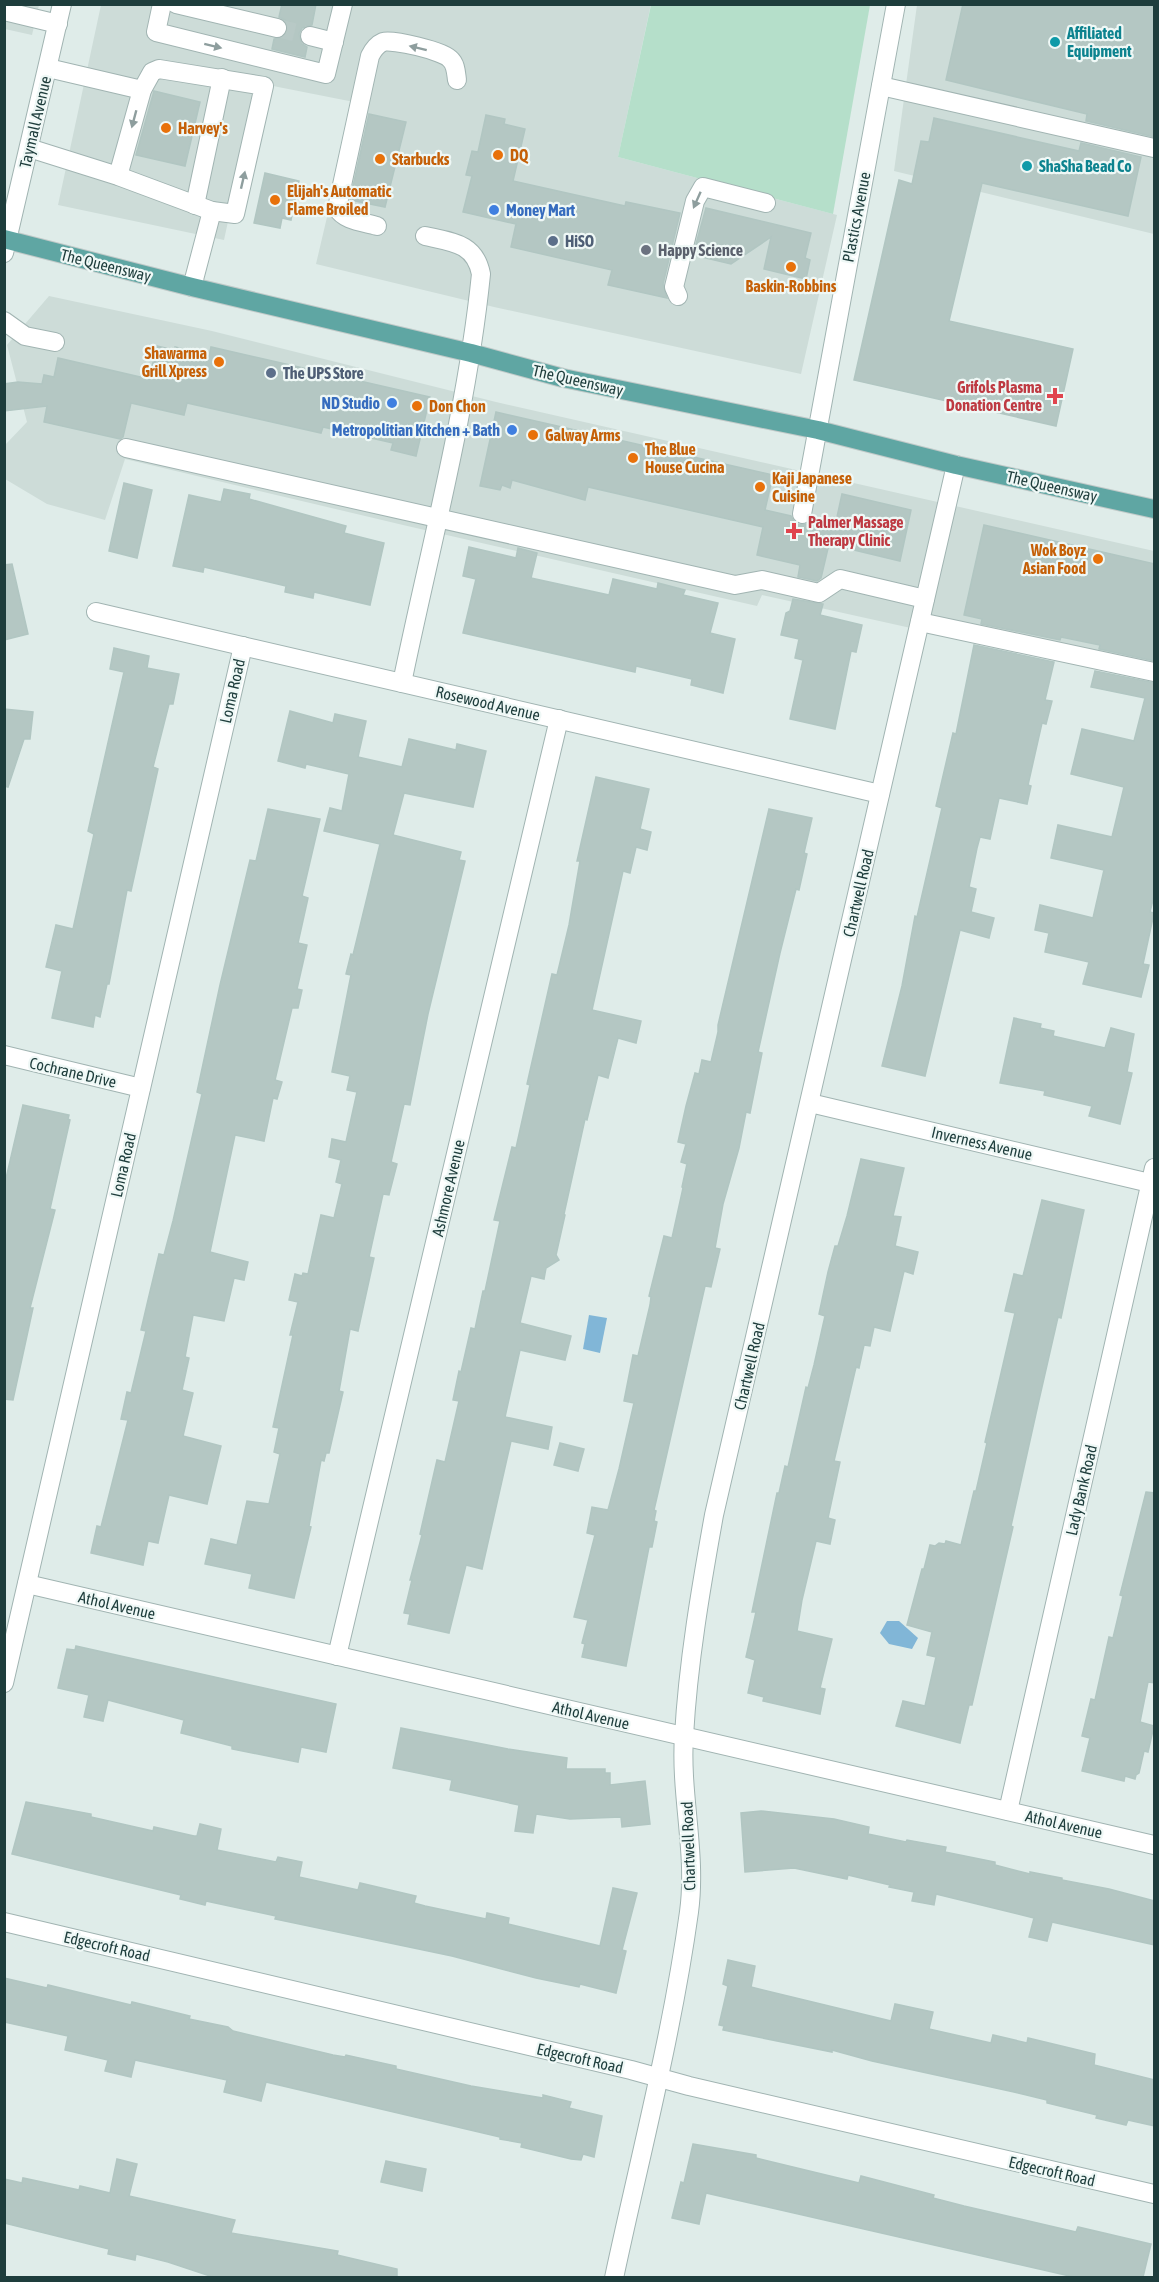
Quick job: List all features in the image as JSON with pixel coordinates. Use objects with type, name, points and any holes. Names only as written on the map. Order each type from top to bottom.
[{"type":"main road","name":"The Queensway","points":[[5,244],[471,353],[563,378],[818,430],[956,465],[1155,509]]},
{"type":"street","name":"Taymall Avenue","points":[[5,244],[62,4]]},
{"type":"street","points":[[162,4],[156,32],[326,74],[343,4]]},
{"type":"street","points":[[176,4],[277,28]]},
{"type":"street","name":"Plastics Avenue","points":[[802,514],[896,4]]},
{"type":"street","points":[[4,10],[58,24]]},
{"type":"street","points":[[310,36],[334,42]]},
{"type":"street","points":[[377,226],[346,218],[337,208],[370,56],[375,47],[384,42],[396,42],[446,54],[453,61],[457,80]]},
{"type":"street","points":[[48,68],[142,90]]},
{"type":"street","points":[[29,148],[118,176],[203,208],[235,214],[264,86],[159,69],[152,72],[142,90],[118,176]]},
{"type":"street","points":[[192,287],[222,78]]},
{"type":"street","points":[[881,86],[1155,148]]},
{"type":"street","points":[[678,296],[674,287],[695,201],[703,187],[766,203]]},
{"type":"street","points":[[402,683],[439,519],[471,353],[481,274],[479,261],[470,250],[425,236]]},
{"type":"street","points":[[4,321],[25,336],[56,342]]},
{"type":"street","points":[[126,448],[735,585],[762,580],[819,593],[840,579],[925,599]]},
{"type":"street","name":"Chartwell Road","points":[[614,2277],[658,2078],[689,1912],[692,1875],[684,1770],[684,1736],[699,1598],[714,1515],[956,465]]},
{"type":"street","name":"Rosewood Avenue","points":[[96,612],[880,794]]},
{"type":"street","points":[[920,622],[1155,672]]},
{"type":"street","name":"Loma Road","points":[[4,1683],[243,646]]},
{"type":"street","name":"Ashmore Avenue","points":[[337,1656],[559,719]]},
{"type":"street","name":"Cochrane Drive","points":[[4,1055],[141,1088]]},
{"type":"street","name":"Inverness Avenue","points":[[810,1103],[1153,1178]]},
{"type":"street","name":"Lady Bank Road","points":[[1008,1811],[1153,1178]]},
{"type":"street","name":"Athol Avenue","points":[[27,1584],[1155,1845]]},
{"type":"street","name":"Edgecroft Road","points":[[4,1922],[1155,2194]]},
{"type":"shaded area","points":[[651,4],[618,157],[837,215],[801,374],[494,307],[316,264],[354,102],[258,83],[224,240],[58,205],[101,5]]},
{"type":"shaded area","points":[[5,5],[39,5],[32,35],[5,29]]},
{"type":"shaded area","points":[[917,5],[1154,5],[1154,234],[894,171]]},
{"type":"shaded area","points":[[49,296],[212,331],[496,402],[1154,551],[1154,682],[762,595],[757,606],[125,459],[105,520],[47,504],[5,479],[5,445],[27,422],[7,345]]},
{"type":"green space","points":[[651,5],[870,5],[833,214],[618,157]]},
{"type":"water","points":[[589,1315],[607,1318],[600,1353],[583,1349]]},
{"type":"water","points":[[887,1621],[899,1621],[918,1638],[912,1649],[889,1644],[880,1633]]},
{"type":"building","points":[[282,4],[316,4],[312,25],[302,28],[299,34],[302,44],[307,47],[305,57],[272,49],[274,39],[285,36],[288,30],[285,20],[279,17]]},
{"type":"building","name":"Affiliated Equipment","points":[[963,4],[1155,4],[1155,137],[1086,121],[1087,114],[946,80]]},
{"type":"building","name":"Harvey's","points":[[154,91],[200,102],[185,166],[136,155]]},
{"type":"building","points":[[369,114],[406,122],[385,207],[350,200]]},
{"type":"building","points":[[486,115],[505,119],[504,124],[525,129],[513,181],[625,206],[626,202],[680,213],[663,284],[667,298],[608,285],[612,270],[511,247],[516,224],[463,212],[472,176],[466,175],[472,151],[478,152]]},
{"type":"building","points":[[934,118],[1079,151],[1081,143],[1141,157],[1128,216],[982,183],[949,321],[1073,349],[1056,426],[854,380],[899,180],[912,184],[921,141],[929,142]]},
{"type":"building","name":"Elijah's Automatic Flame Broiled","points":[[265,173],[299,181],[291,220],[282,218],[280,228],[254,223]]},
{"type":"building","points":[[706,208],[811,233],[805,258],[810,260],[806,279],[764,269],[771,237],[731,264],[693,255]]},
{"type":"building","points":[[157,346],[174,350],[175,347],[209,356],[211,347],[430,397],[416,456],[391,450],[393,443],[323,427],[321,433],[187,403],[184,415],[131,403],[123,437],[120,439],[44,422],[47,406],[4,411],[4,384],[18,382],[42,384],[44,375],[54,377],[58,358],[149,379]]},
{"type":"building","points":[[496,412],[773,475],[765,510],[791,516],[799,525],[811,520],[835,526],[842,494],[911,510],[900,561],[829,544],[821,578],[817,581],[798,577],[800,565],[757,555],[763,527],[588,487],[585,500],[512,480],[510,488],[502,485],[500,490],[480,486]]},
{"type":"building","points":[[124,483],[152,490],[137,558],[109,551]]},
{"type":"building","points":[[224,489],[250,494],[249,499],[346,526],[344,533],[384,543],[370,605],[314,592],[313,598],[285,592],[286,586],[204,567],[203,572],[173,566],[189,495],[221,502]]},
{"type":"building","points":[[984,525],[1155,564],[1155,661],[1099,649],[1100,645],[1061,637],[1060,640],[981,624],[982,619],[964,615]]},
{"type":"building","points":[[469,547],[516,558],[518,548],[537,553],[531,578],[609,595],[613,579],[657,589],[658,583],[685,590],[683,595],[718,603],[710,633],[735,639],[723,693],[691,685],[692,679],[636,666],[635,672],[463,633],[476,579],[463,576]]},
{"type":"building","points":[[12,564],[28,634],[4,640],[4,565]]},
{"type":"building","points":[[793,599],[823,604],[820,615],[862,625],[856,652],[851,651],[835,729],[790,719],[803,660],[795,658],[799,639],[781,635],[786,613],[790,611]]},
{"type":"building","points":[[974,645],[1054,662],[1045,700],[1052,701],[1046,724],[1042,723],[1028,785],[1031,786],[1027,804],[999,798],[990,839],[980,837],[969,887],[976,889],[971,912],[994,918],[989,938],[960,930],[925,1076],[882,1066],[902,986],[915,916],[917,917],[942,808],[936,806],[953,733],[956,734]]},
{"type":"building","points":[[114,648],[149,656],[147,668],[179,674],[173,704],[169,704],[153,767],[158,769],[131,891],[127,890],[109,984],[107,984],[100,1017],[95,1015],[93,1027],[52,1018],[62,971],[46,967],[56,925],[73,929],[94,834],[88,831],[124,672],[110,669]]},
{"type":"building","points":[[1095,671],[1155,683],[1155,892],[1150,912],[1154,913],[1143,964],[1149,965],[1141,997],[1083,984],[1089,962],[1045,952],[1049,933],[1035,930],[1040,905],[1093,918],[1104,870],[1051,858],[1058,825],[1112,837],[1124,787],[1071,774],[1082,729],[1134,741],[1145,698],[1091,687]]},
{"type":"building","points":[[4,709],[33,712],[30,739],[24,739],[8,787],[4,786]]},
{"type":"building","points":[[290,711],[333,723],[335,714],[366,721],[358,757],[402,767],[409,739],[456,750],[457,744],[486,751],[473,807],[404,793],[393,835],[461,852],[459,860],[465,861],[428,1014],[410,1105],[404,1104],[391,1162],[397,1164],[389,1195],[383,1194],[369,1257],[374,1258],[358,1331],[350,1329],[339,1391],[343,1392],[329,1453],[326,1453],[324,1461],[321,1460],[309,1526],[311,1527],[294,1598],[249,1588],[252,1574],[205,1564],[211,1539],[237,1545],[247,1501],[269,1504],[280,1454],[274,1452],[279,1428],[273,1427],[298,1302],[289,1300],[295,1274],[302,1276],[303,1273],[308,1274],[321,1215],[334,1218],[342,1184],[336,1182],[341,1160],[329,1157],[332,1139],[346,1142],[357,1092],[347,1090],[350,1076],[332,1072],[351,975],[346,974],[351,954],[353,955],[380,844],[324,831],[330,808],[342,811],[349,774],[306,764],[305,768],[278,761]]},
{"type":"building","points":[[596,777],[649,789],[640,829],[651,832],[647,850],[636,847],[630,873],[623,871],[592,1010],[641,1021],[636,1043],[618,1038],[608,1078],[598,1075],[587,1120],[585,1119],[564,1214],[556,1255],[559,1260],[546,1268],[544,1279],[531,1276],[520,1323],[571,1336],[565,1360],[520,1350],[505,1417],[552,1427],[548,1449],[511,1441],[482,1569],[466,1565],[449,1633],[408,1624],[410,1614],[404,1613],[437,1460],[445,1462],[459,1401],[453,1400],[459,1371],[461,1372],[471,1328],[475,1329],[483,1291],[485,1291],[500,1221],[494,1220],[512,1147],[516,1148],[530,1085],[527,1084],[552,974],[557,975],[569,925],[580,861],[577,861]]},
{"type":"building","points":[[268,809],[320,819],[302,896],[308,898],[298,943],[307,945],[297,989],[302,990],[298,1008],[292,1008],[275,1080],[282,1082],[277,1099],[273,1098],[264,1141],[235,1135],[210,1252],[248,1262],[244,1280],[234,1278],[224,1321],[193,1315],[185,1357],[189,1358],[182,1390],[193,1393],[183,1436],[221,1446],[207,1504],[169,1495],[158,1543],[148,1541],[143,1565],[91,1553],[97,1526],[101,1527],[128,1420],[121,1419],[127,1392],[131,1393],[146,1331],[141,1330],[148,1300],[159,1254],[164,1255],[173,1221],[202,1094],[197,1092],[220,985],[250,860],[256,861]]},
{"type":"building","points":[[769,809],[812,818],[804,853],[807,854],[780,953],[758,1052],[762,1053],[750,1113],[746,1112],[739,1148],[723,1204],[715,1248],[720,1249],[711,1287],[705,1286],[654,1510],[656,1511],[654,1521],[657,1522],[652,1547],[649,1547],[626,1666],[582,1657],[585,1644],[582,1643],[588,1620],[574,1617],[595,1535],[587,1533],[592,1507],[608,1510],[619,1469],[634,1403],[624,1401],[633,1355],[638,1356],[650,1305],[651,1297],[649,1296],[664,1236],[672,1238],[683,1188],[687,1164],[681,1162],[686,1144],[678,1142],[686,1106],[695,1073],[699,1074],[702,1060],[711,1062]]},
{"type":"building","points":[[1014,1018],[1041,1024],[1040,1028],[1054,1031],[1053,1036],[1105,1048],[1111,1028],[1134,1034],[1127,1072],[1132,1073],[1120,1124],[1089,1116],[1092,1106],[1044,1095],[1045,1091],[1000,1083]]},
{"type":"building","points":[[23,1105],[69,1115],[70,1120],[50,1209],[55,1210],[30,1308],[33,1308],[13,1400],[4,1399],[4,1187]]},
{"type":"building","points":[[861,1159],[904,1168],[893,1216],[901,1217],[895,1246],[918,1252],[913,1274],[904,1271],[890,1331],[874,1327],[870,1346],[864,1345],[859,1368],[856,1367],[834,1461],[840,1462],[828,1518],[835,1520],[830,1544],[816,1541],[802,1600],[797,1631],[832,1639],[820,1688],[825,1689],[820,1714],[763,1701],[764,1697],[748,1693],[755,1660],[746,1657],[756,1612],[752,1612],[777,1493],[779,1493],[785,1466],[788,1467],[825,1316],[819,1314],[828,1272],[847,1216]]},
{"type":"building","points":[[1042,1200],[1084,1210],[1061,1318],[1058,1317],[1039,1400],[1011,1526],[1013,1527],[972,1705],[969,1705],[960,1743],[896,1726],[903,1701],[925,1706],[936,1657],[927,1655],[932,1632],[907,1625],[930,1545],[945,1544],[946,1541],[961,1545],[974,1491],[976,1491],[1015,1313],[1005,1311],[1014,1274],[1023,1276]]},
{"type":"building","points":[[560,1443],[584,1449],[578,1471],[554,1465]]},
{"type":"building","points":[[1146,1492],[1155,1493],[1155,1683],[1148,1682],[1140,1722],[1154,1726],[1148,1752],[1144,1751],[1139,1773],[1135,1779],[1125,1776],[1124,1781],[1082,1771],[1090,1738],[1082,1736],[1091,1699],[1095,1700],[1109,1637],[1113,1638],[1123,1596],[1120,1595]]},
{"type":"building","points":[[76,1646],[336,1704],[326,1752],[301,1747],[298,1762],[232,1749],[232,1746],[181,1733],[184,1720],[108,1700],[103,1721],[84,1717],[89,1695],[58,1688],[67,1649],[75,1650]]},
{"type":"building","points":[[401,1728],[567,1758],[566,1769],[605,1769],[605,1773],[610,1773],[610,1785],[645,1781],[650,1824],[622,1827],[621,1817],[570,1819],[536,1814],[533,1833],[515,1831],[519,1805],[450,1790],[452,1780],[393,1768]]},
{"type":"building","points":[[26,1802],[91,1814],[91,1817],[153,1831],[154,1827],[197,1836],[200,1824],[221,1829],[217,1850],[276,1862],[278,1857],[302,1862],[299,1877],[358,1890],[360,1883],[416,1896],[414,1903],[425,1906],[486,1919],[487,1913],[509,1918],[508,1924],[600,1946],[613,1888],[637,1893],[622,1950],[626,1951],[616,1993],[580,1984],[579,1987],[536,1978],[452,1956],[275,1919],[276,1916],[206,1901],[205,1905],[180,1899],[181,1895],[12,1854]]},
{"type":"building","points":[[761,1811],[834,1819],[869,1827],[868,1834],[946,1847],[945,1852],[995,1862],[995,1865],[1030,1874],[1030,1872],[1062,1878],[1062,1880],[1155,1901],[1155,1945],[1052,1922],[1047,1941],[1029,1937],[1034,1918],[936,1894],[934,1905],[912,1901],[914,1892],[848,1875],[847,1879],[794,1868],[745,1872],[741,1813]]},
{"type":"building","points":[[728,1960],[755,1966],[751,1987],[891,2021],[895,2004],[933,2012],[929,2029],[991,2043],[993,2035],[1027,2043],[1028,2038],[1095,2054],[1094,2065],[1155,2080],[1155,2126],[1128,2120],[1126,2125],[1014,2092],[832,2050],[832,2052],[723,2030],[724,2026],[719,2025],[728,1986],[723,1984]]},
{"type":"building","points":[[4,1978],[47,1988],[48,1985],[131,2005],[132,2002],[190,2016],[189,2019],[228,2027],[233,2031],[333,2055],[345,2057],[346,2055],[396,2066],[396,2069],[471,2086],[543,2098],[543,2095],[571,2102],[569,2108],[602,2116],[594,2157],[583,2154],[581,2160],[571,2159],[521,2147],[522,2143],[500,2139],[500,2137],[266,2082],[261,2101],[224,2092],[227,2080],[135,2060],[131,2077],[105,2071],[108,2060],[65,2050],[68,2036],[4,2022]]},
{"type":"building","points":[[693,2144],[756,2155],[756,2158],[859,2183],[861,2176],[934,2195],[933,2198],[964,2206],[1076,2232],[1078,2227],[1151,2244],[1143,2277],[1074,2277],[706,2193],[699,2224],[672,2218],[681,2182],[684,2183]]},
{"type":"building","points":[[117,2159],[137,2164],[129,2196],[235,2220],[231,2233],[338,2251],[337,2255],[397,2269],[397,2277],[213,2277],[136,2254],[135,2260],[108,2254],[109,2249],[4,2223],[4,2179],[22,2183],[23,2178],[79,2190],[80,2186],[110,2193]]},
{"type":"building","points":[[386,2161],[426,2169],[422,2191],[381,2182]]},
{"type":"tunnel","points":[[277,28],[310,36]]},
{"type":"place","name":"Affiliated Equipment","points":[[1055,42]]},
{"type":"place","name":"Harvey's","points":[[166,128]]},
{"type":"place","name":"DQ","points":[[498,155]]},
{"type":"place","name":"Starbucks","points":[[380,159]]},
{"type":"place","name":"ShaSha Bead Co","points":[[1027,166]]},
{"type":"place","name":"Elijah's Automatic Flame Broiled","points":[[275,200]]},
{"type":"place","name":"Money Mart","points":[[494,210]]},
{"type":"place","name":"HiSO","points":[[553,241]]},
{"type":"place","name":"Happy Science","points":[[646,250]]},
{"type":"place","name":"Baskin-Robbins","points":[[791,267]]},
{"type":"place","name":"Shawarma Grill Xpress","points":[[219,362]]},
{"type":"place","name":"The UPS Store","points":[[271,373]]},
{"type":"place","name":"Grifols Plasma Donation Centre","points":[[1055,396]]},
{"type":"place","name":"ND Studio","points":[[392,403]]},
{"type":"place","name":"Don Chon","points":[[417,406]]},
{"type":"place","name":"Metropolitian Kitchen + Bath","points":[[512,430]]},
{"type":"place","name":"Galway Arms","points":[[533,435]]},
{"type":"place","name":"The Blue House Cucina","points":[[633,458]]},
{"type":"place","name":"Kaji Japanese Cuisine","points":[[760,487]]},
{"type":"place","name":"Palmer Massage Therapy Clinic","points":[[794,531]]},
{"type":"place","name":"Wok Boyz Asian Food","points":[[1098,559]]}]
